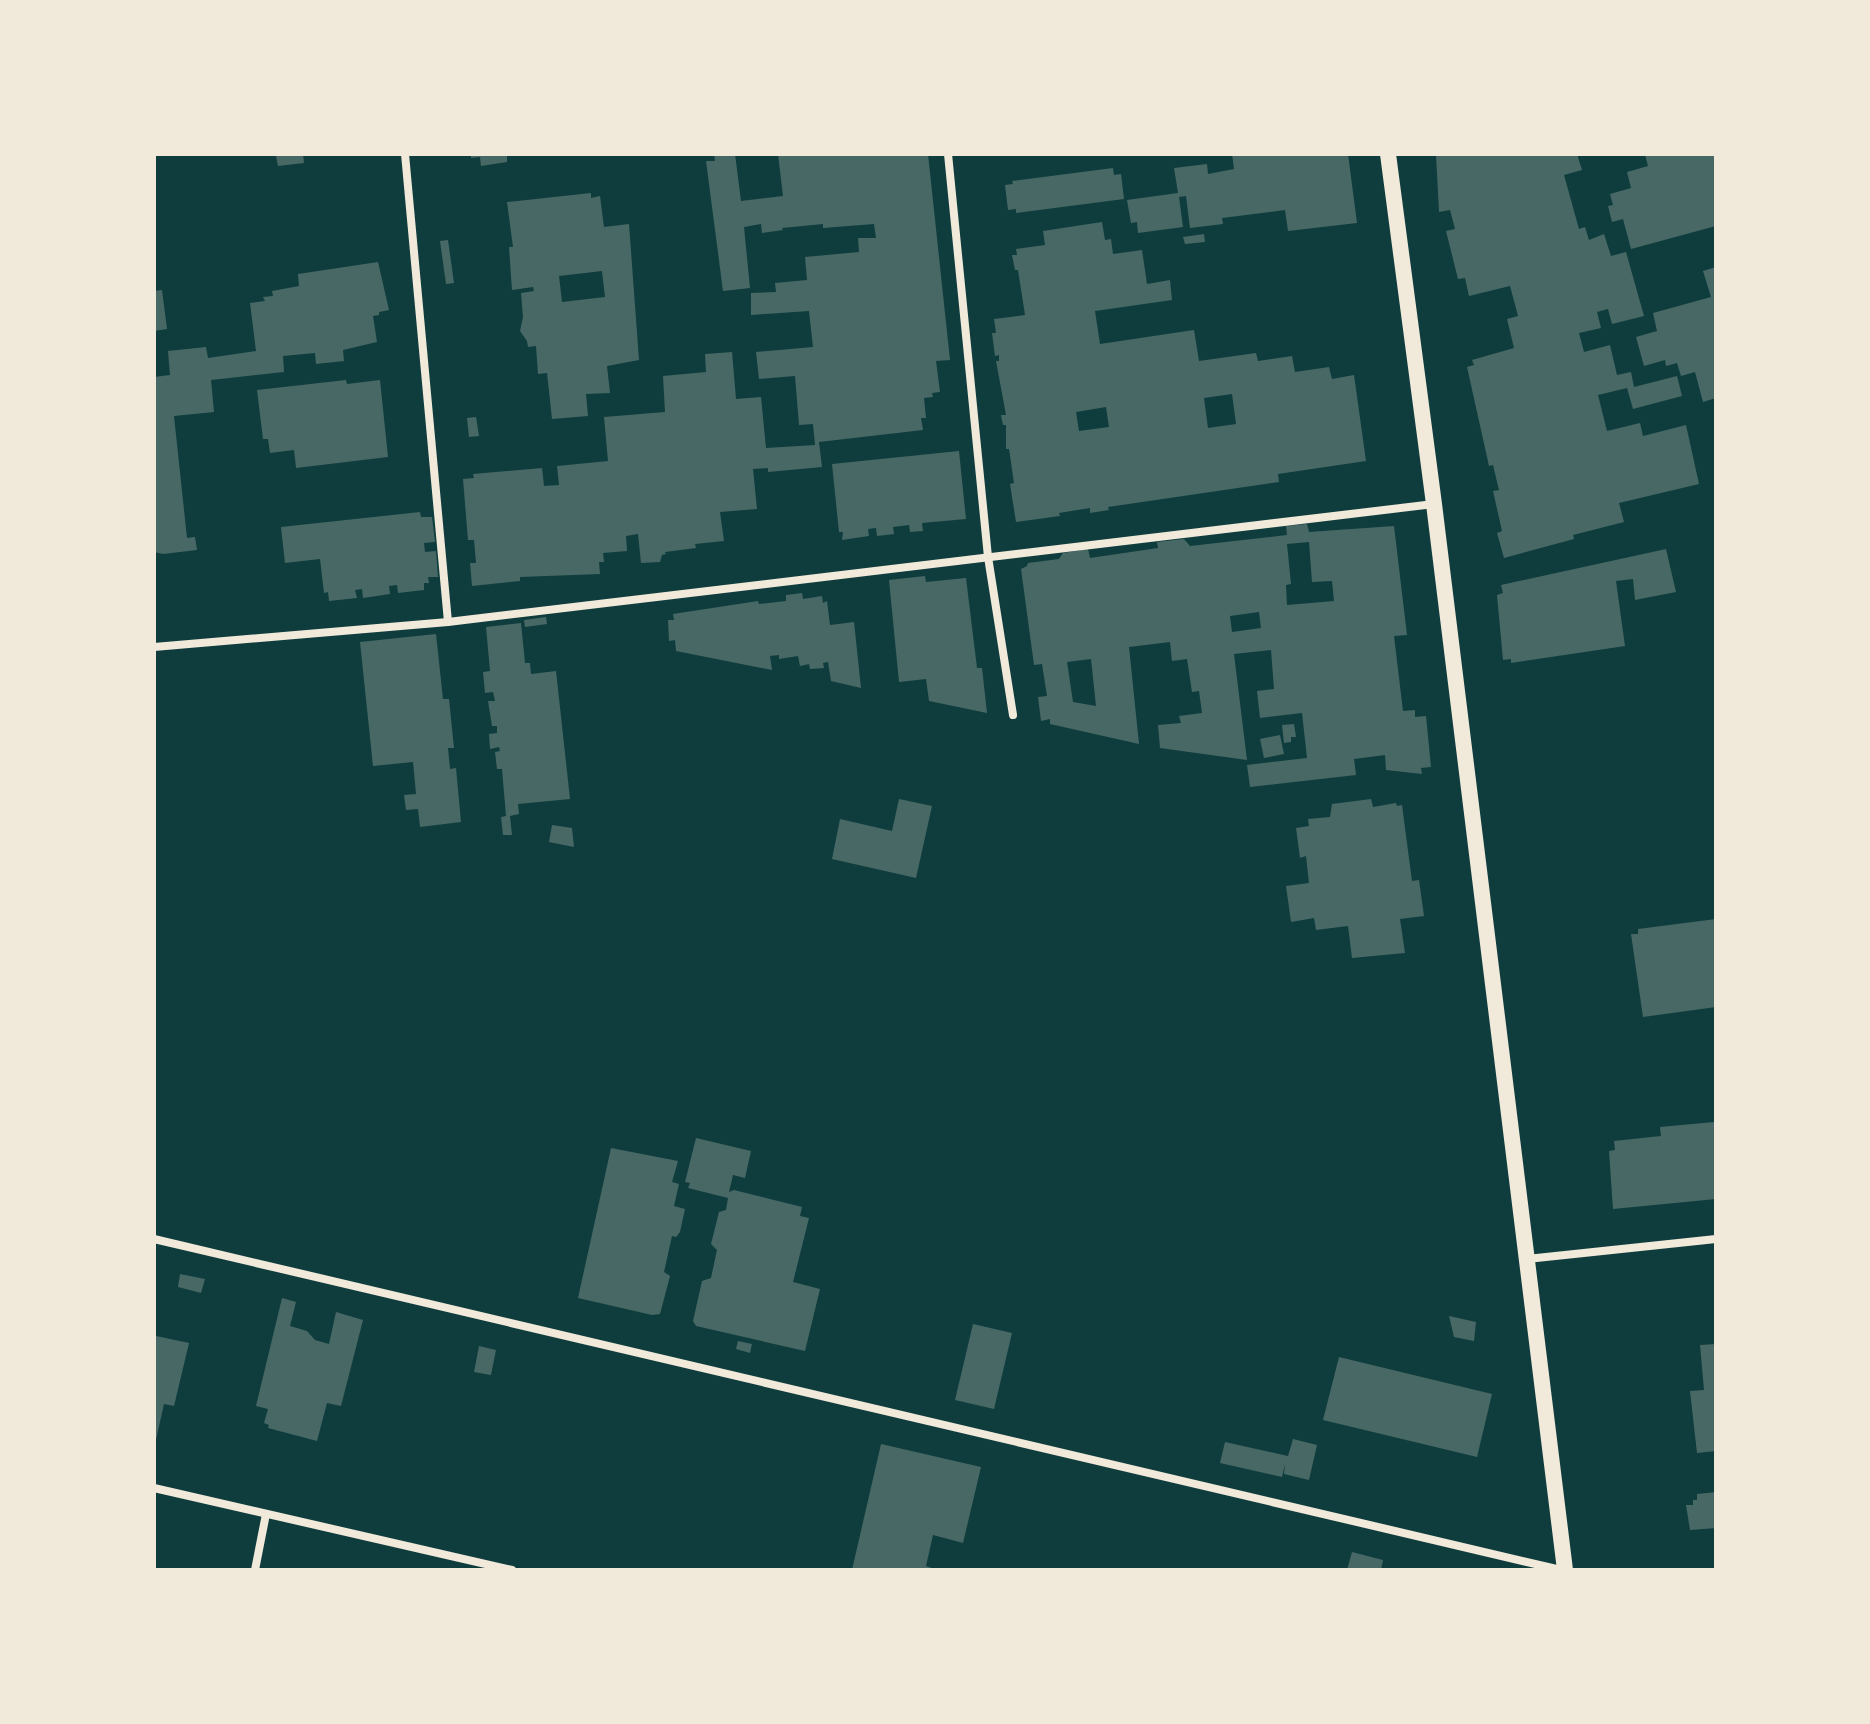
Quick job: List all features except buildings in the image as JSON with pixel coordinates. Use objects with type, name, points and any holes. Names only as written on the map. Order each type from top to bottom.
[{"type":"main road","points":[[1388,154],[1434,504],[1563,1570]]},
{"type":"street","points":[[405,154],[448,622]]},
{"type":"street","points":[[948,154],[988,557],[1013,715]]},
{"type":"street","points":[[154,647],[448,622],[1434,504]]},
{"type":"street","points":[[154,1239],[1563,1570]]},
{"type":"street","points":[[1527,1259],[1716,1239]]},
{"type":"street","points":[[154,1488],[512,1570]]},
{"type":"street","points":[[255,1570],[266,1514]]}]
